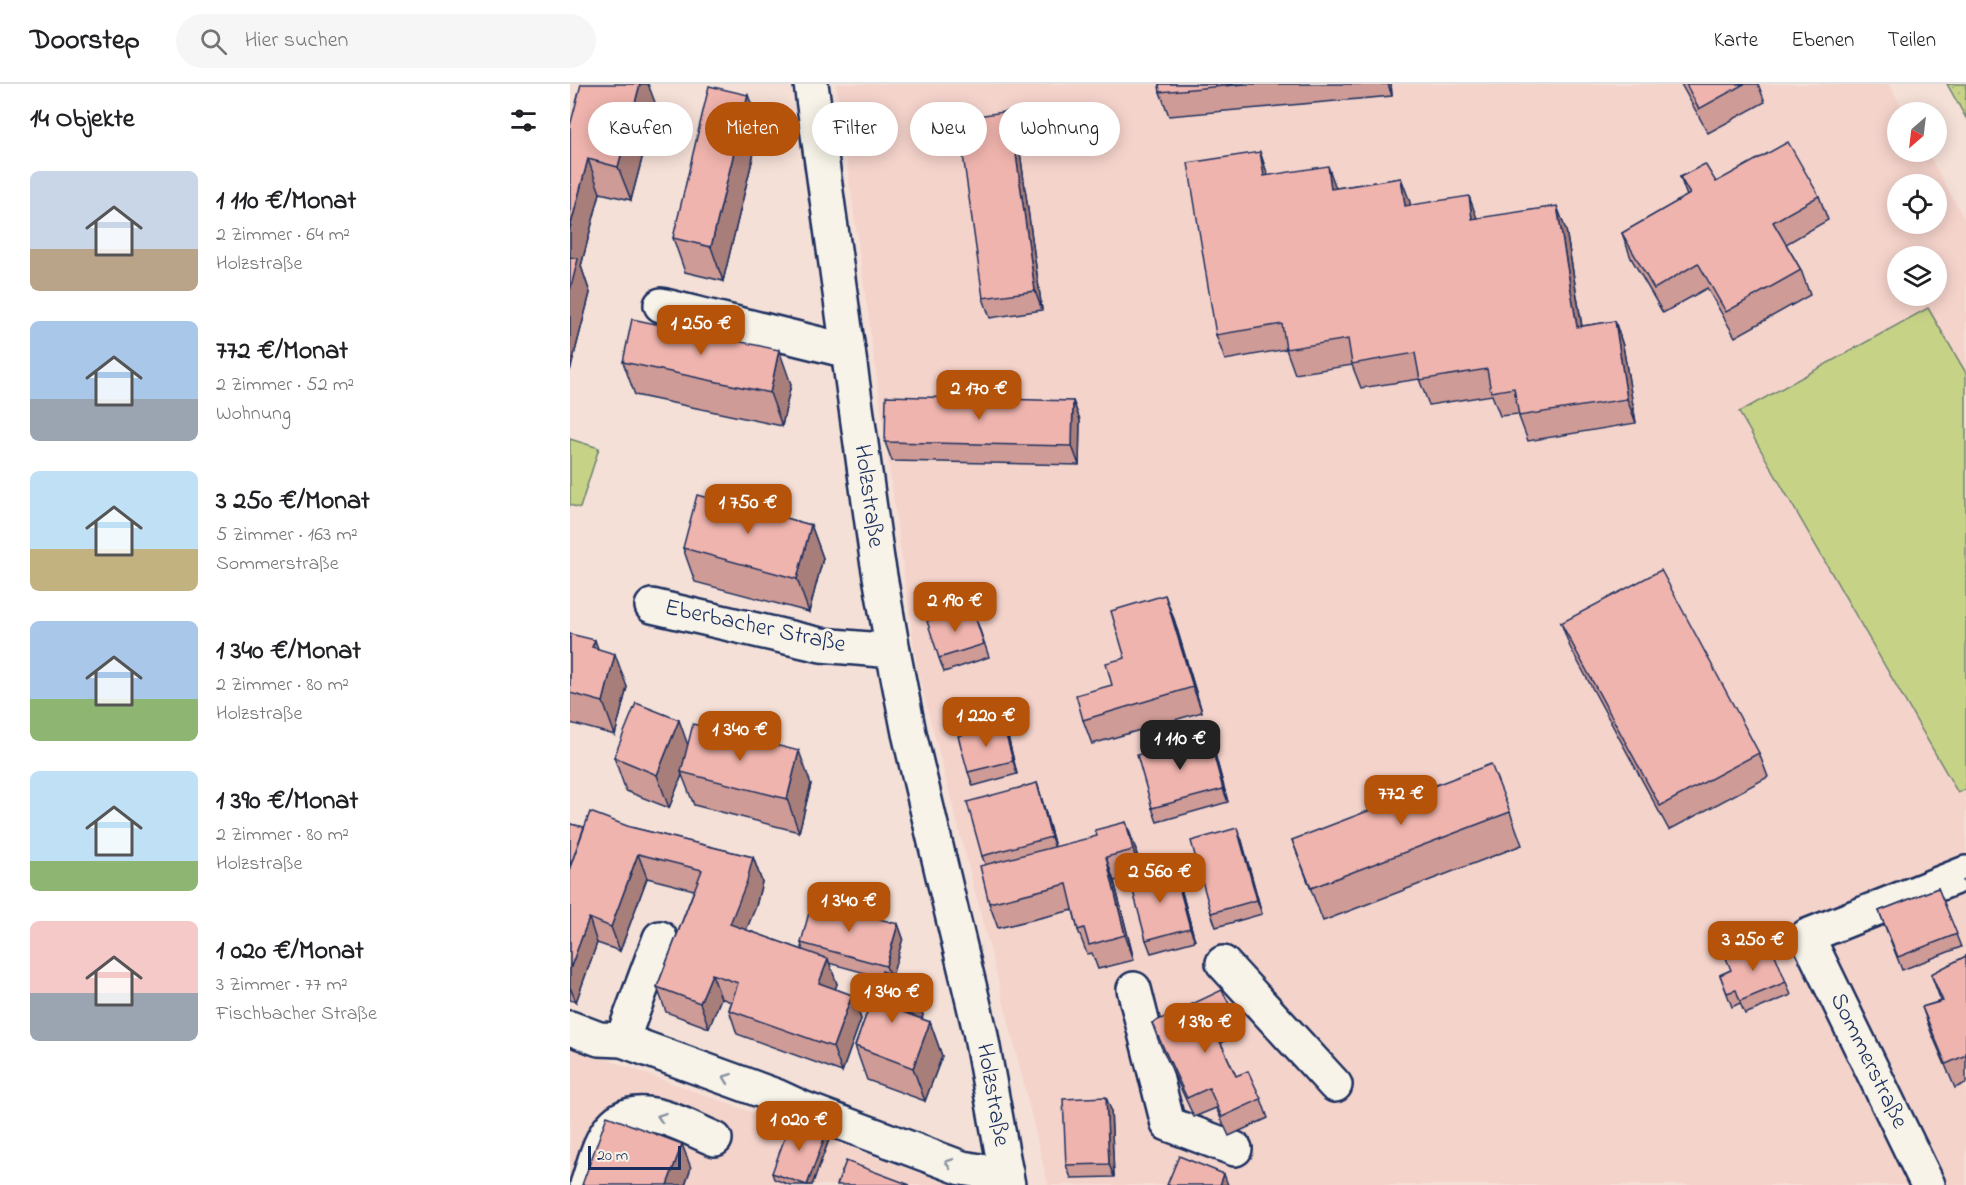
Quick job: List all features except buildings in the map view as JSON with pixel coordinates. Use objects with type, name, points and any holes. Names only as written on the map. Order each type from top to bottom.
[{"type":"street","name":"Holzstraße","points":[[811,84],[877,559],[893,651],[909,733],[980,1031],[1007,1178]]},
{"type":"street","points":[[661,305],[848,351]]},
{"type":"street","name":"Eberbacher Straße","points":[[652,606],[820,645],[893,651]]},
{"type":"street","name":"Sommerstraße","points":[[1928,1185],[1807,936],[1966,873]]},
{"type":"street","points":[[622,1040],[660,938]]},
{"type":"street","points":[[1223,963],[1335,1085]]},
{"type":"street","points":[[1134,989],[1168,1124],[1235,1149]]},
{"type":"street","points":[[570,1028],[599,1039],[622,1040],[776,1096],[801,1108],[962,1168],[993,1173],[1007,1178]]},
{"type":"street","points":[[587,1185],[607,1133],[622,1119],[634,1114],[647,1113],[660,1116],[715,1139]]},
{"type":"shaded area","points":[[836,84],[1889,84],[1899,102],[1887,102],[1887,162],[1933,162],[1939,174],[1887,174],[1887,234],[1947,234],[1947,188],[1966,222],[1966,1185],[1048,1185],[1010,1027],[917,668],[846,156],[898,156],[898,102],[838,102]]},
{"type":"shaded area","points":[[570,1046],[953,1185],[570,1185]]},
{"type":"green space","points":[[1947,84],[1966,84],[1966,118]]},
{"type":"green space","points":[[1928,308],[1966,373],[1966,789],[1958,793],[1739,412]]},
{"type":"green space","points":[[570,439],[599,448],[580,508],[570,505]]}]
